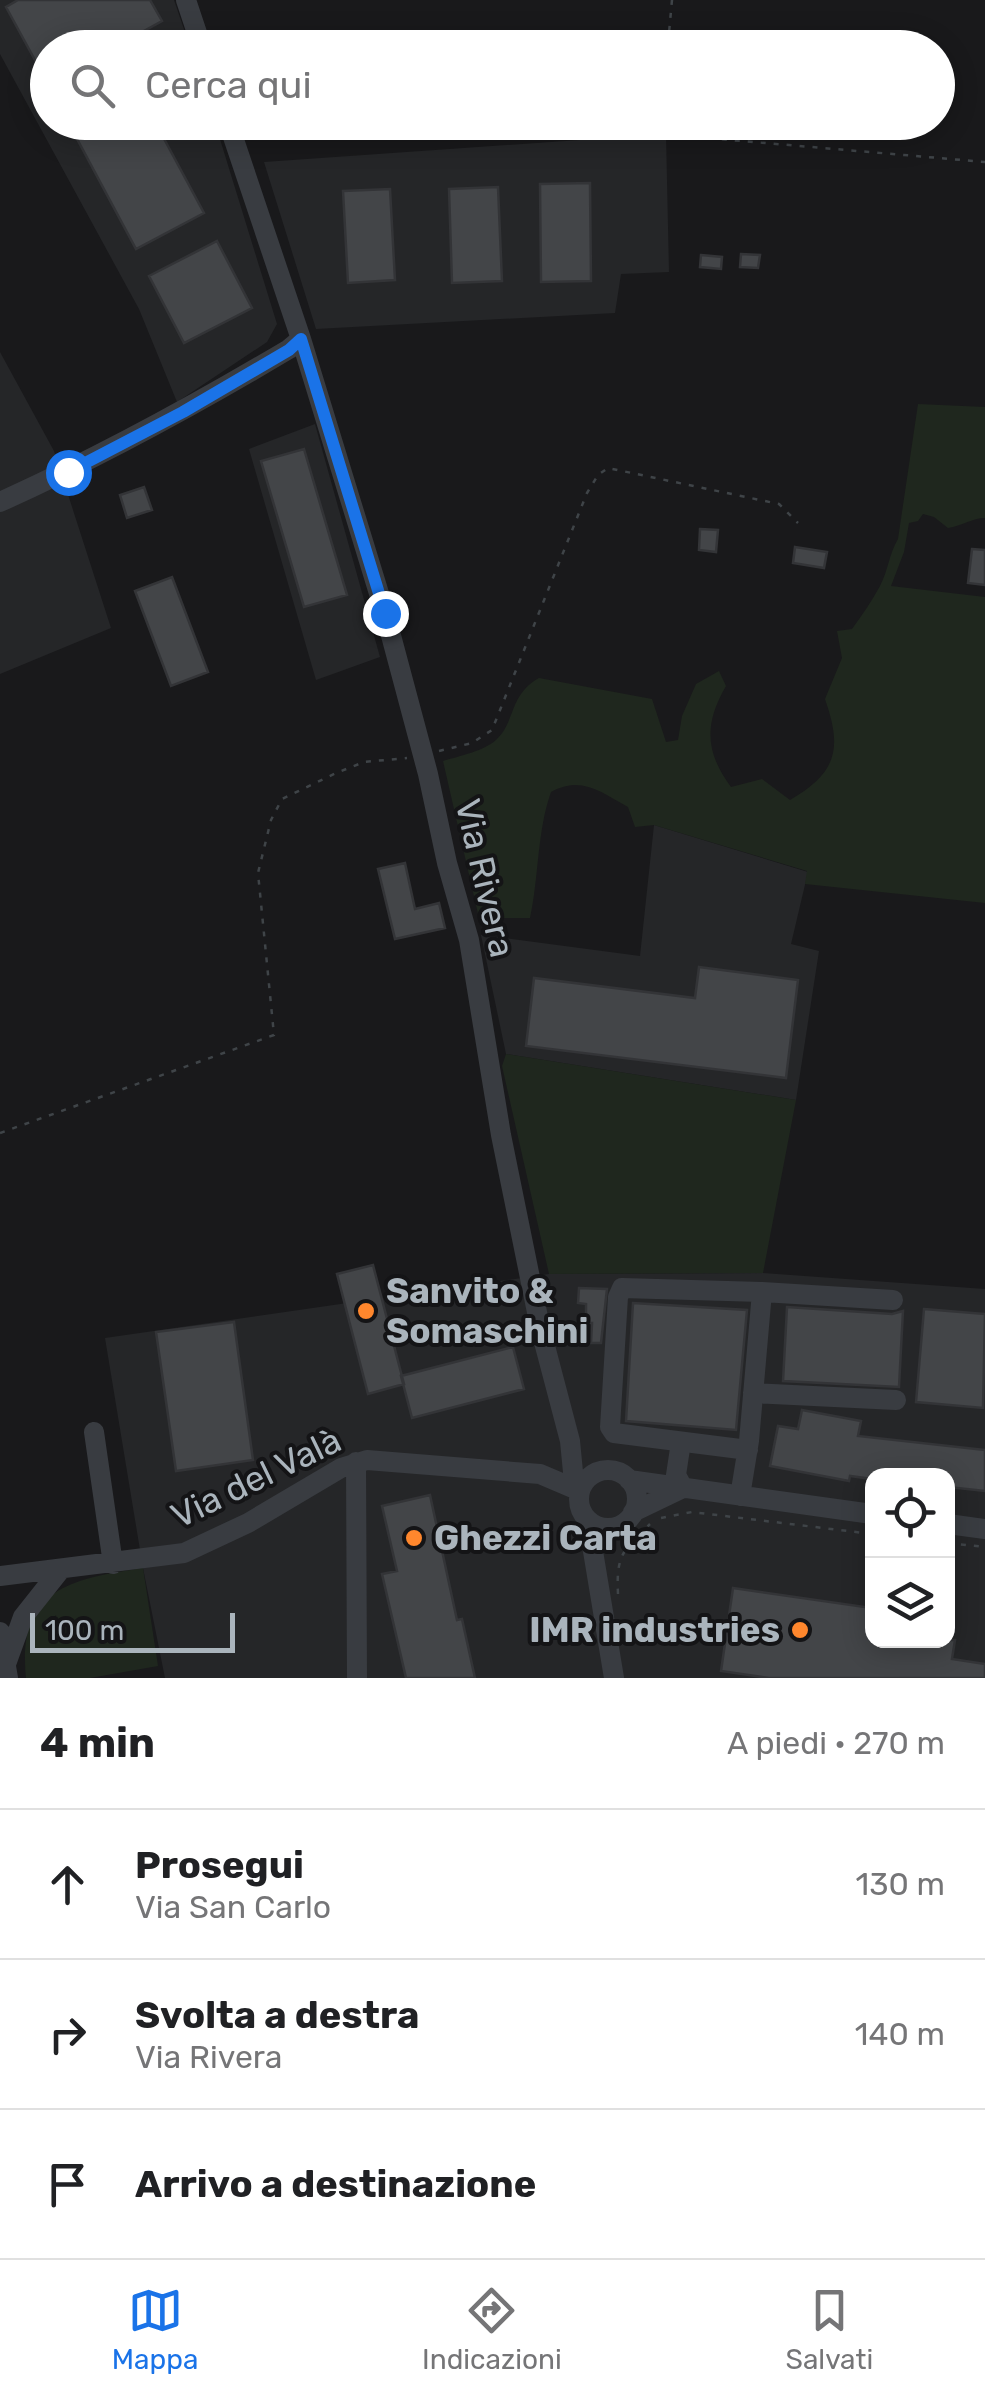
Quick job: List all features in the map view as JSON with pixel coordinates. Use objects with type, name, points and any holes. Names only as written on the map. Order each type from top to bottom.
[{"type":"street","points":[[186,0],[196,30]]},
{"type":"street","name":"Via Rivera","points":[[234,140],[301,339],[385,613],[423,756],[469,940],[530,1279],[573,1472],[581,1489]]},
{"type":"street","points":[[0,502],[68,472],[183,412],[289,350],[301,339]]},
{"type":"street","points":[[748,1450],[620,1435],[610,1427],[619,1291],[622,1288],[762,1292],[893,1300]]},
{"type":"street","points":[[740,1496],[748,1450],[762,1292]]},
{"type":"street","points":[[753,1392],[896,1400]]},
{"type":"street","points":[[94,1432],[113,1564]]},
{"type":"street","points":[[681,1442],[676,1475],[682,1488]]},
{"type":"street","points":[[540,1474],[560,1468],[570,1445],[604,1470],[629,1480],[865,1513]]},
{"type":"street","name":"Via del Valà","points":[[0,1576],[164,1557],[200,1547],[356,1462],[397,1460],[540,1474],[581,1489]]},
{"type":"street","points":[[356,1462],[358,1678]]},
{"type":"street","points":[[604,1470],[587,1479],[581,1489],[580,1507],[588,1521],[614,1678]]},
{"type":"street","points":[[596,1566],[626,1519],[636,1495],[629,1480]]},
{"type":"street","points":[[588,1521],[602,1527],[626,1519],[682,1488]]},
{"type":"street","points":[[955,1525],[985,1530]]},
{"type":"street","points":[[7,1671],[23,1618],[61,1569]]},
{"type":"street","points":[[0,1632],[7,1671]]},
{"type":"path","points":[[669,30],[672,0]]},
{"type":"path","points":[[730,140],[985,162]]},
{"type":"path","points":[[0,1133],[274,1035],[258,873],[271,820],[282,799],[364,762],[423,756],[472,743],[492,730],[587,493],[598,475],[608,468],[779,504],[798,523]]},
{"type":"path","points":[[619,1603],[616,1567],[626,1548],[654,1520],[692,1512],[865,1533]]},
{"type":"path","points":[[955,1544],[985,1548]]},
{"type":"shaded area","points":[[0,0],[174,0],[184,30],[30,30],[30,109],[0,54]]},
{"type":"shaded area","points":[[47,140],[220,140],[277,324],[267,342],[177,402],[139,309]]},
{"type":"shaded area","points":[[580,140],[666,140],[669,272],[621,274],[615,313],[316,329],[264,162]]},
{"type":"shaded area","points":[[0,352],[54,451],[111,628],[0,674]]},
{"type":"shaded area","points":[[918,404],[985,407],[985,518],[948,528],[923,514],[918,521],[909,523],[904,552],[891,586],[985,597],[985,903],[805,884],[807,871],[654,825],[635,827],[628,807],[600,791],[572,785],[551,792],[530,918],[479,918],[443,761],[479,750],[497,739],[522,692],[539,678],[652,699],[666,742],[678,740],[682,716],[696,684],[719,671],[726,686],[714,713],[710,738],[716,762],[731,787],[762,779],[790,800],[827,769],[834,745],[825,699],[842,658],[837,631],[852,629],[867,608],[883,580],[898,539]]},
{"type":"shaded area","points":[[315,424],[380,657],[316,680],[249,449]]},
{"type":"shaded area","points":[[654,825],[808,872],[791,944],[819,951],[796,1100],[506,1054],[481,935],[640,956]]},
{"type":"shaded area","points":[[506,1054],[796,1100],[763,1273],[549,1274],[502,1066]]},
{"type":"shaded area","points":[[763,1273],[985,1289],[985,1678],[165,1678],[105,1338],[549,1274]]},
{"type":"shaded area","points":[[143,1568],[158,1666],[90,1678],[26,1678],[25,1648],[30,1625],[40,1607],[72,1584]]},
{"type":"building","points":[[18,0],[150,0],[162,21],[146,30],[30,30],[30,51],[6,7]]},
{"type":"building","points":[[78,140],[165,140],[204,213],[136,249]]},
{"type":"building","points":[[590,183],[591,281],[541,282],[540,184]]},
{"type":"building","points":[[498,187],[502,281],[452,283],[449,189]]},
{"type":"building","points":[[390,189],[395,280],[348,283],[343,191]]},
{"type":"building","points":[[217,241],[252,308],[184,343],[149,276]]},
{"type":"building","points":[[741,254],[760,255],[758,268],[740,267]]},
{"type":"building","points":[[701,255],[722,257],[721,269],[700,267]]},
{"type":"building","points":[[304,449],[347,595],[304,607],[261,461]]},
{"type":"building","points":[[144,487],[152,510],[127,518],[120,495]]},
{"type":"building","points":[[700,529],[718,530],[716,552],[699,550]]},
{"type":"building","points":[[795,547],[827,552],[824,568],[793,563]]},
{"type":"building","points":[[972,549],[985,550],[985,585],[968,583]]},
{"type":"building","points":[[172,577],[208,672],[171,686],[135,591]]},
{"type":"building","points":[[405,863],[415,909],[439,903],[445,928],[395,939],[378,869]]},
{"type":"building","points":[[699,967],[798,980],[786,1078],[526,1046],[534,978],[695,998]]},
{"type":"building","points":[[373,1265],[404,1384],[368,1394],[337,1274]]},
{"type":"building","points":[[579,1288],[607,1289],[601,1343],[591,1343],[592,1323],[586,1323],[586,1304],[578,1303]]},
{"type":"building","points":[[633,1303],[747,1310],[736,1430],[626,1421]]},
{"type":"building","points":[[787,1307],[892,1314],[903,1311],[899,1387],[783,1381]]},
{"type":"building","points":[[924,1309],[985,1314],[983,1408],[916,1402]]},
{"type":"building","points":[[234,1322],[253,1460],[176,1471],[156,1332]]},
{"type":"building","points":[[513,1347],[524,1389],[412,1418],[401,1376]]},
{"type":"building","points":[[802,1410],[861,1421],[858,1436],[985,1450],[985,1491],[955,1488],[955,1468],[865,1468],[865,1478],[850,1476],[849,1481],[770,1466],[778,1426],[798,1429]]},
{"type":"building","points":[[430,1495],[457,1620],[462,1619],[475,1678],[406,1678],[382,1574],[397,1571],[382,1506]]},
{"type":"building","name":"IMR industries","points":[[733,1588],[865,1607],[865,1648],[954,1648],[952,1659],[985,1664],[985,1678],[769,1678],[721,1671]]},
{"type":"place","name":"Sanvito & Somaschini","points":[[366,1311]]},
{"type":"place","name":"Ghezzi Carta","points":[[414,1538]]},
{"type":"place","name":"IMR industries","points":[[800,1630]]},
{"type":"route","points":[[68,472],[183,412],[289,350],[301,339],[385,613]]}]
